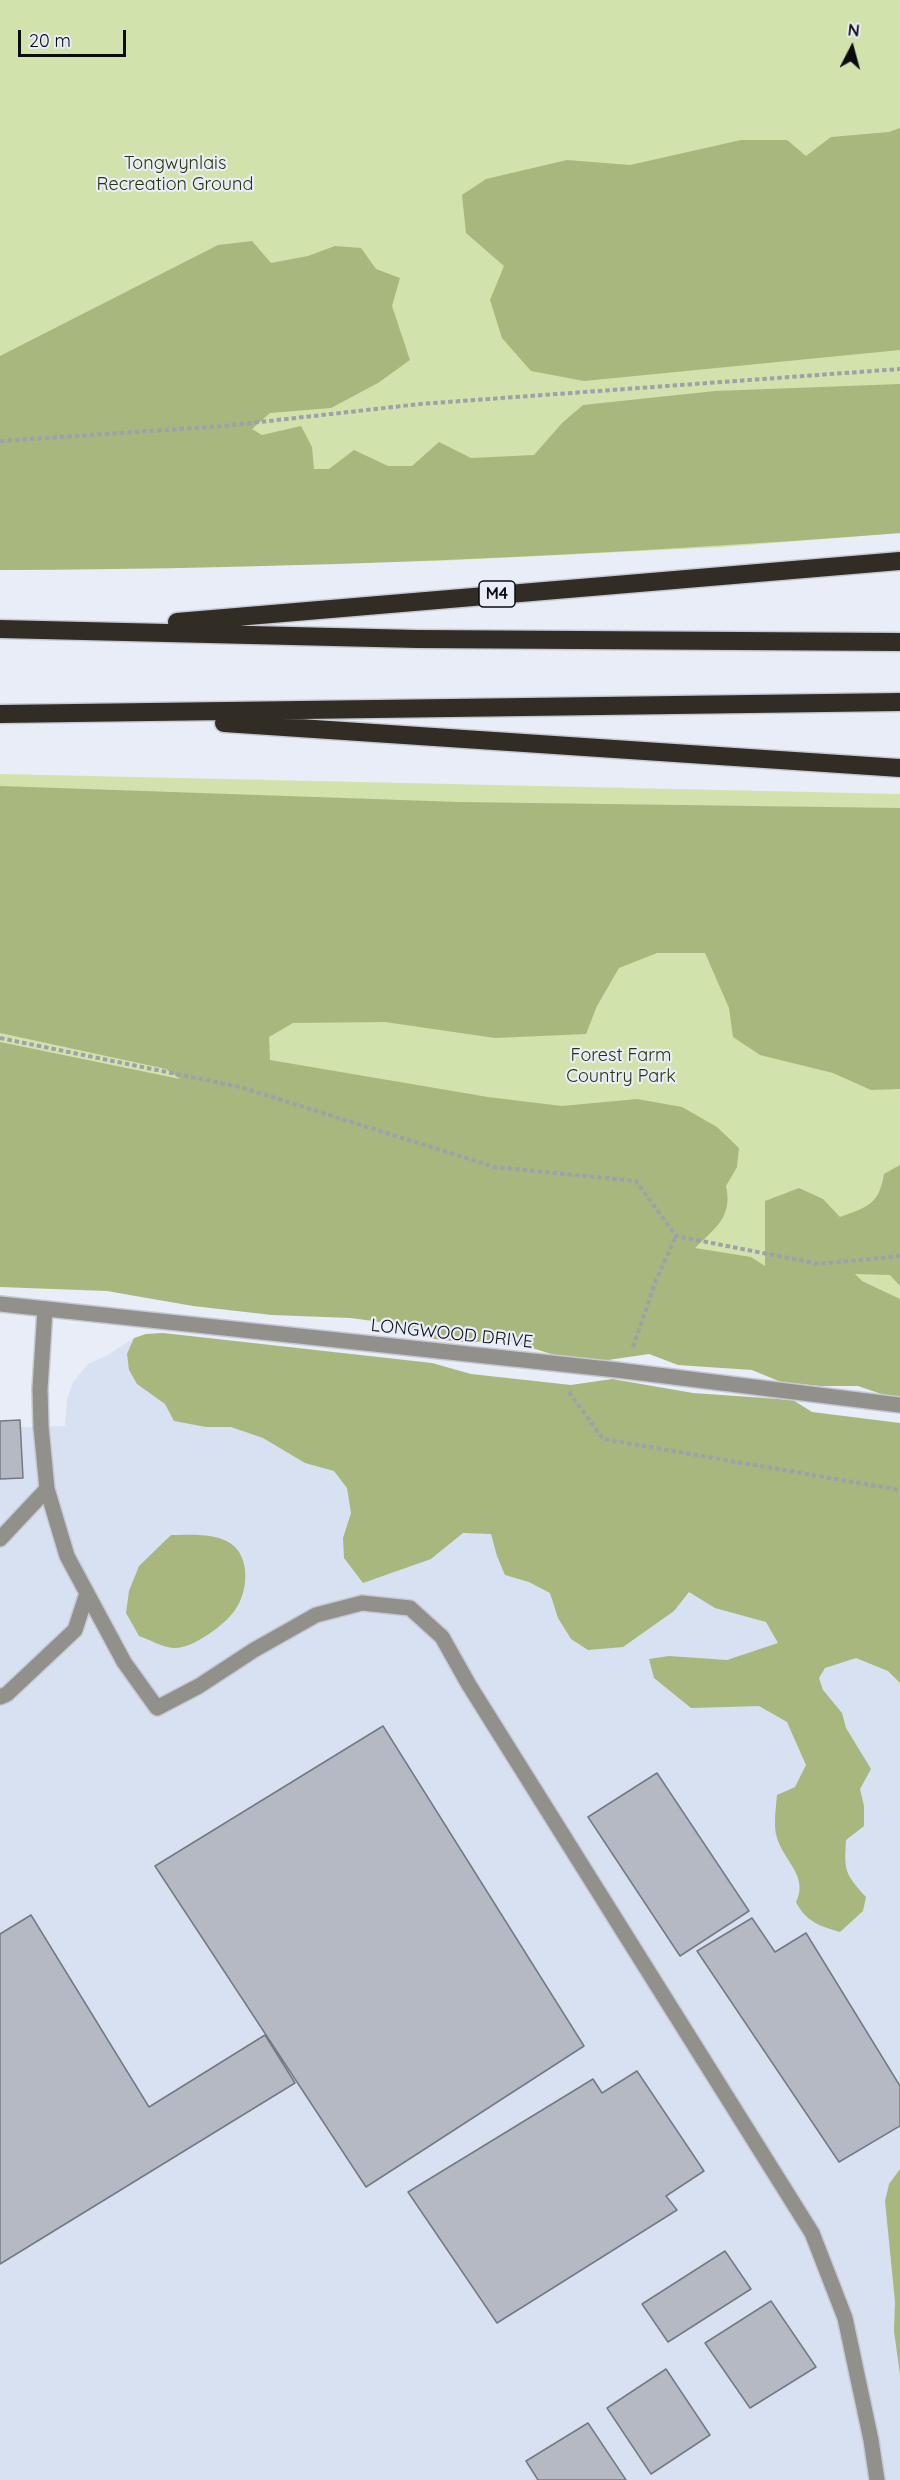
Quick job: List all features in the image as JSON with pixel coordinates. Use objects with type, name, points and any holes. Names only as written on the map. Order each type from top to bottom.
[{"type":"highway","name":"M4","points":[[94,630],[900,561]]},
{"type":"highway","name":"M4","points":[[0,629],[417,639],[900,642]]},
{"type":"highway","points":[[0,714],[900,702]]},
{"type":"highway","points":[[99,714],[900,768]]},
{"type":"street","name":"LONGWOOD DRIVE","points":[[0,1304],[617,1370],[900,1405]]},
{"type":"street","points":[[45,1309],[40,1389],[47,1489],[67,1556],[124,1662],[158,1708],[316,1615],[362,1603],[410,1608],[442,1637],[470,1686],[812,2233],[844,2318],[871,2440],[877,2480]]},
{"type":"street","points":[[0,1539],[47,1489]]},
{"type":"street","points":[[0,1697],[7,1694],[75,1630],[87,1593]]},
{"type":"path","points":[[0,441],[224,426],[420,404],[900,369]]},
{"type":"path","points":[[0,1038],[240,1087],[495,1167],[636,1181],[676,1236],[819,1264],[900,1256]]},
{"type":"path","points":[[617,1370],[636,1343],[656,1280],[676,1236]]},
{"type":"path","points":[[549,1364],[603,1439],[900,1490]]},
{"type":"shaded area","points":[[134,1338],[146,1375],[900,1658],[900,2480],[0,2480],[0,1421],[20,1420],[21,1427],[65,1426],[67,1400],[73,1382],[88,1364],[108,1355]]},
{"type":"green space","name":"Tongwynlais Recreation Ground","points":[[0,0],[900,0],[900,533],[724,547],[437,561],[0,570]]},
{"type":"green space","points":[[900,128],[900,350],[584,381],[531,371],[502,338],[490,300],[504,266],[466,233],[462,195],[486,179],[567,160],[630,165],[741,140],[787,140],[806,156],[831,137],[889,132]]},
{"type":"green space","points":[[252,241],[271,263],[308,256],[335,246],[361,248],[376,269],[400,278],[392,306],[410,360],[378,383],[331,408],[270,413],[252,429],[262,435],[301,426],[312,447],[314,469],[329,469],[354,450],[388,466],[412,466],[439,442],[471,458],[534,455],[562,423],[583,405],[715,391],[900,384],[900,533],[450,560],[225,567],[0,570],[0,356],[218,245]]},
{"type":"green space","name":"Forest Farm Country Park","points":[[0,774],[900,794],[900,1382],[0,1268]]},
{"type":"green space","name":"Forest Farm Country Park","points":[[0,786],[459,802],[900,808],[900,1089],[871,1090],[833,1073],[760,1055],[733,1037],[729,1008],[705,953],[657,953],[619,968],[597,1006],[586,1034],[495,1038],[385,1022],[293,1023],[269,1037],[270,1060],[488,1097],[562,1106],[637,1099],[682,1107],[717,1127],[739,1148],[737,1167],[726,1186],[725,1214],[695,1248],[751,1257],[765,1266],[765,1201],[799,1188],[823,1199],[840,1217],[864,1207],[875,1199],[884,1174],[900,1165],[900,1286],[890,1275],[855,1274],[862,1281],[900,1299],[900,1398],[893,1398],[858,1386],[820,1386],[781,1382],[752,1370],[678,1365],[649,1354],[594,1362],[573,1361],[501,1338],[471,1343],[434,1339],[387,1323],[351,1318],[272,1315],[193,1306],[107,1291],[0,1287],[0,1042],[180,1079],[166,1069],[0,1033]]},
{"type":"green space","points":[[163,1333],[432,1363],[471,1374],[571,1385],[612,1379],[693,1393],[793,1400],[812,1412],[900,1423],[900,1683],[888,1671],[856,1658],[825,1668],[819,1678],[823,1690],[842,1713],[846,1728],[871,1769],[860,1789],[864,1806],[864,1826],[846,1840],[847,1872],[866,1897],[863,1911],[840,1932],[809,1919],[796,1902],[800,1885],[798,1877],[780,1846],[775,1828],[777,1795],[795,1787],[806,1765],[787,1722],[759,1706],[691,1708],[654,1678],[649,1659],[669,1656],[727,1660],[778,1643],[766,1622],[715,1608],[689,1592],[674,1611],[623,1647],[588,1650],[571,1639],[558,1618],[550,1593],[529,1582],[505,1575],[491,1534],[463,1533],[431,1559],[363,1583],[344,1558],[343,1538],[351,1513],[347,1488],[334,1471],[305,1463],[263,1438],[231,1427],[206,1427],[174,1421],[165,1404],[137,1384],[129,1370],[127,1354],[134,1338],[146,1334]]},
{"type":"green space","points":[[171,1535],[204,1535],[220,1538],[234,1546],[239,1552],[245,1568],[243,1595],[230,1616],[199,1640],[190,1645],[174,1648],[139,1636],[126,1613],[129,1591],[139,1566]]},
{"type":"green space","points":[[900,2169],[900,2375],[894,2331],[895,2302],[885,2201],[889,2184]]},
{"type":"building","points":[[20,1420],[23,1478],[0,1479],[0,1421]]},
{"type":"building","points":[[383,1726],[584,2046],[366,2187],[155,1866]]},
{"type":"building","points":[[657,1773],[749,1911],[680,1956],[588,1817]]},
{"type":"building","points":[[31,1915],[149,2107],[265,2035],[295,2083],[0,2264],[0,1934]]},
{"type":"building","points":[[752,1918],[775,1952],[806,1933],[900,2086],[900,2126],[839,2162],[697,1951]]},
{"type":"building","points":[[637,2071],[704,2171],[666,2196],[677,2210],[497,2323],[408,2192],[593,2079],[602,2093]]},
{"type":"building","points":[[725,2251],[751,2289],[668,2342],[642,2304]]},
{"type":"building","points":[[771,2301],[816,2367],[750,2408],[705,2343]]},
{"type":"building","points":[[666,2369],[710,2435],[651,2474],[607,2408]]},
{"type":"building","points":[[588,2423],[626,2480],[538,2480],[526,2461]]}]
